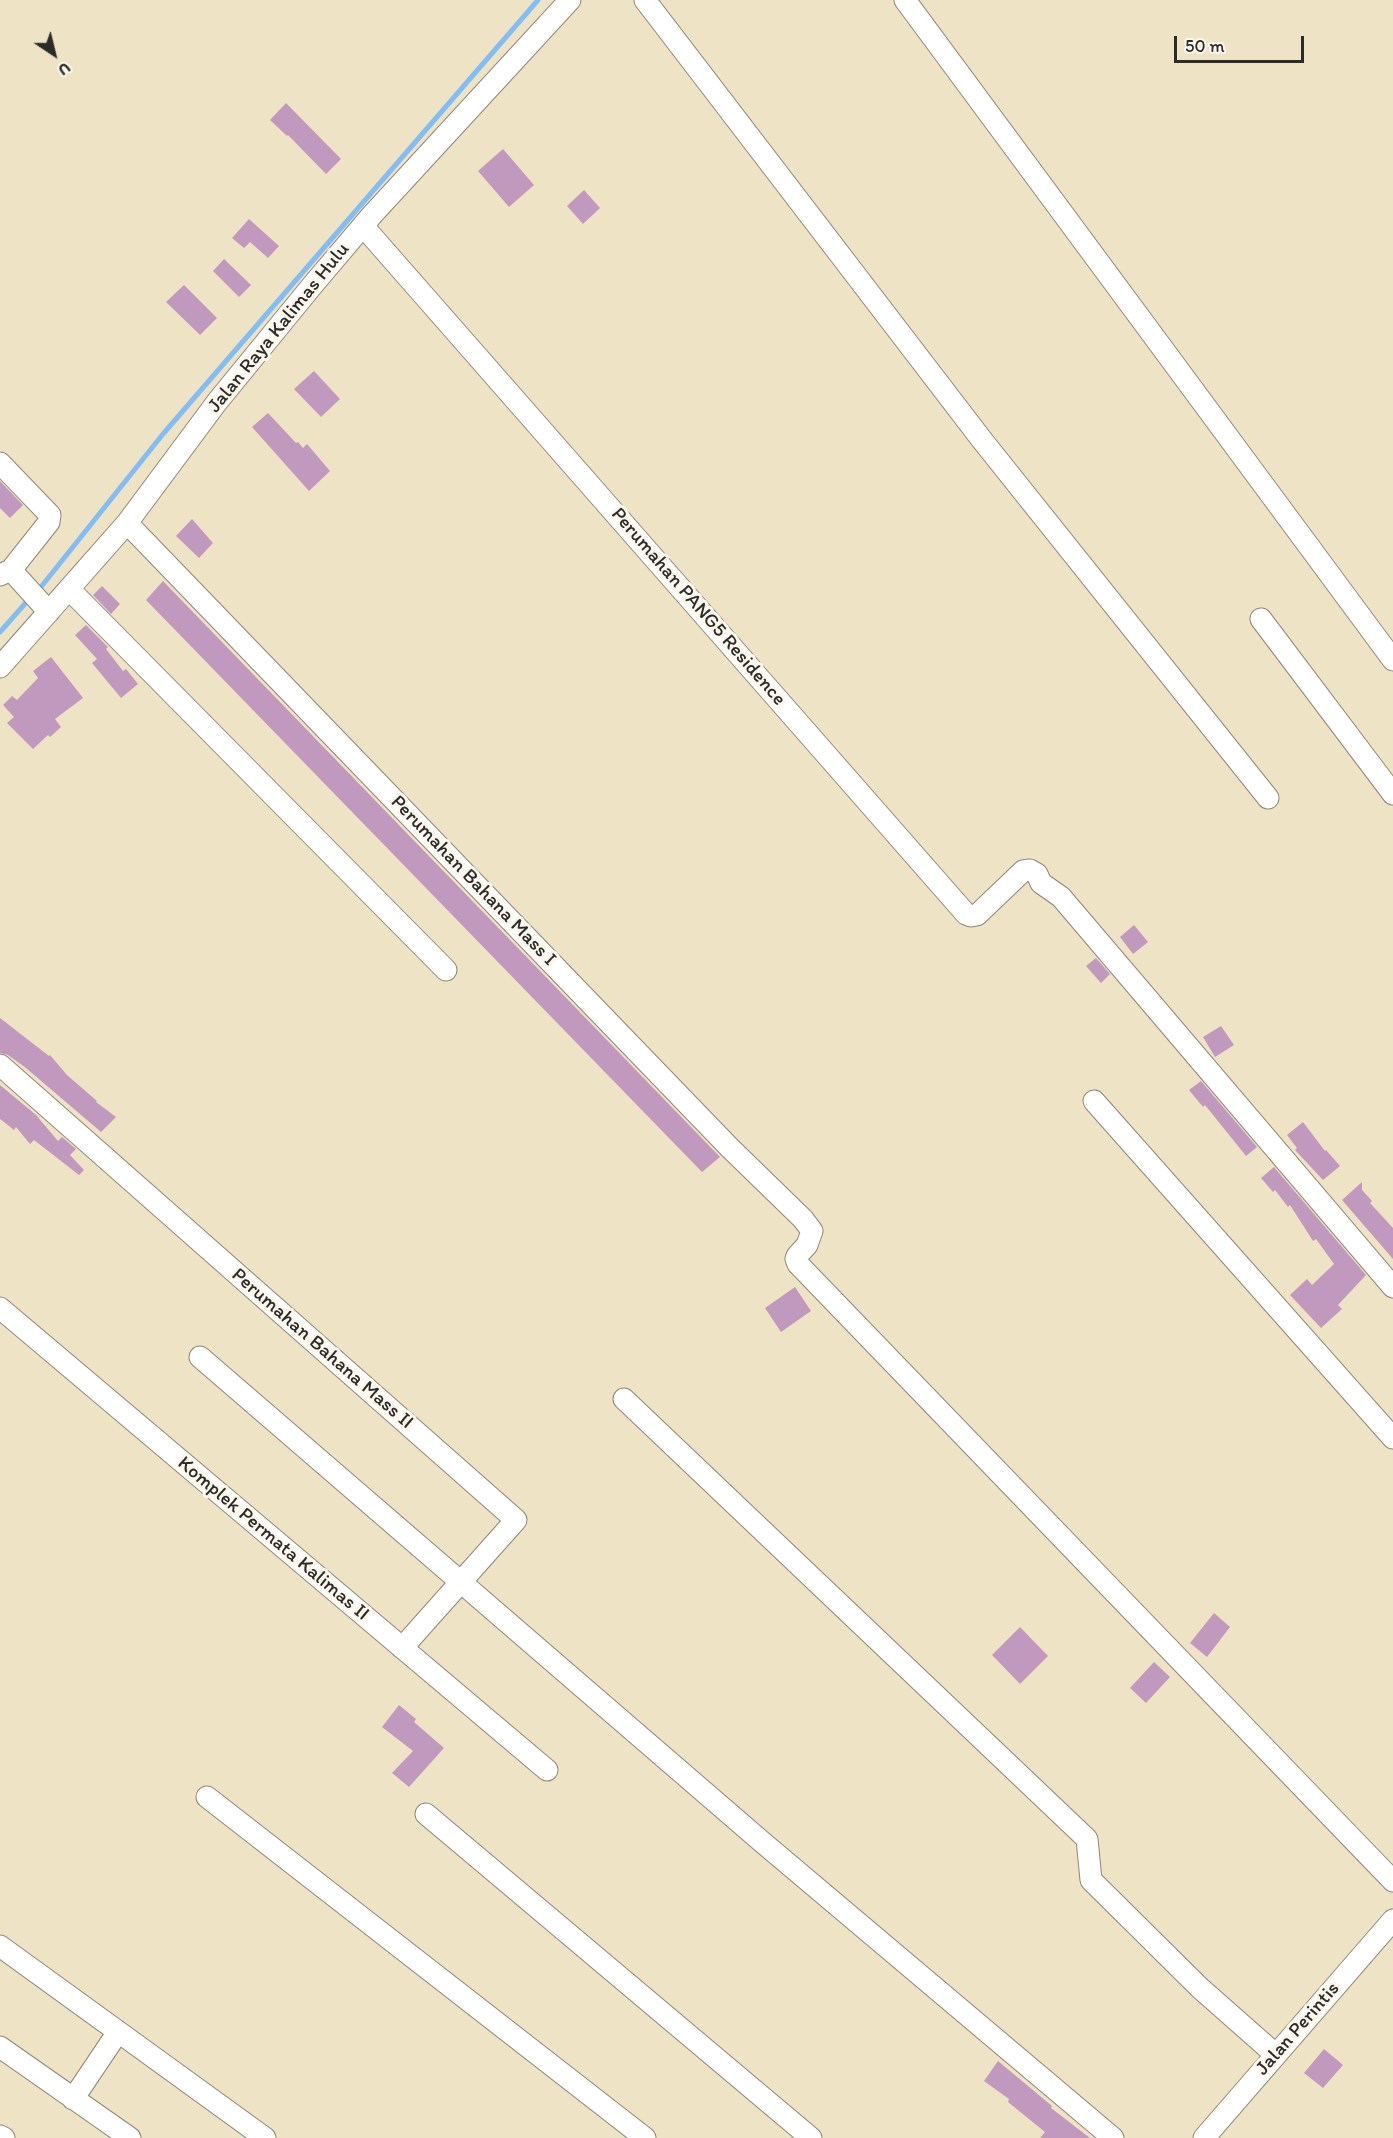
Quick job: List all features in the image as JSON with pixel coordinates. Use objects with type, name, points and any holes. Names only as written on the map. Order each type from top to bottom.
[{"type":"street","name":"Jalan Raya Kalimas Hulu","points":[[0,667],[39,601],[69,589],[127,523],[217,402],[363,225],[570,0]]},
{"type":"street","points":[[645,0],[982,440],[1268,798]]},
{"type":"street","points":[[905,0],[1393,660]]},
{"type":"street","name":"Perumahan PANG5 Residence","points":[[363,225],[966,914],[977,915],[1023,872],[1030,870],[1037,874],[1041,883],[1061,897],[1393,1287]]},
{"type":"street","points":[[0,463],[50,515],[49,522],[5,573],[39,601]]},
{"type":"street","name":"Perumahan Bahana Mass I","points":[[127,523],[729,1147],[803,1219],[811,1229],[809,1241],[797,1256],[798,1264],[1393,1881]]},
{"type":"street","points":[[69,589],[446,970]]},
{"type":"street","points":[[1261,619],[1393,794]]},
{"type":"street","name":"Perumahan Bahana Mass II","points":[[0,1065],[516,1520],[402,1648]]},
{"type":"street","points":[[1094,1101],[1393,1438]]},
{"type":"street","name":"Komplek Permata Kalimas II","points":[[0,1308],[547,1770]]},
{"type":"street","points":[[200,1357],[761,1841],[1113,2138]]},
{"type":"street","points":[[624,1399],[1087,1839],[1091,1880],[1200,1988],[1276,2055]]},
{"type":"street","points":[[207,1797],[645,2138]]},
{"type":"street","points":[[426,1814],[811,2138]]},
{"type":"street","name":"Jalan Perintis","points":[[1204,2138],[1393,1920]]},
{"type":"street","points":[[0,1946],[265,2138]]},
{"type":"street","points":[[74,2099],[118,2032]]},
{"type":"street","points":[[0,2048],[130,2138]]},
{"type":"building","points":[[286,103],[341,159],[326,174],[270,120]]},
{"type":"building","points":[[503,149],[534,185],[509,207],[478,171]]},
{"type":"building","points":[[584,190],[600,208],[583,224],[567,206]]},
{"type":"building","points":[[249,219],[279,246],[268,258],[250,242],[244,248],[232,238]]},
{"type":"building","points":[[224,259],[251,285],[239,297],[213,271]]},
{"type":"building","points":[[184,285],[217,318],[200,335],[166,302]]},
{"type":"building","points":[[314,371],[340,399],[321,417],[294,389]]},
{"type":"building","points":[[268,413],[296,443],[298,442],[303,448],[307,444],[330,471],[309,491],[252,427]]},
{"type":"building","points":[[0,481],[23,505],[10,518],[0,508]]},
{"type":"building","points":[[192,519],[213,543],[199,558],[176,536]]},
{"type":"building","points":[[163,581],[720,1157],[702,1172],[146,600]]},
{"type":"building","points":[[102,586],[120,604],[111,614],[93,595]]},
{"type":"building","points":[[86,625],[108,647],[106,649],[123,671],[126,669],[138,684],[121,698],[92,663],[97,659],[75,635]]},
{"type":"building","points":[[51,657],[83,698],[55,719],[61,727],[33,749],[7,723],[14,717],[3,705],[12,696],[17,700],[38,678],[33,671]]},
{"type":"building","points":[[1134,925],[1148,942],[1133,954],[1120,937]]},
{"type":"building","points":[[1096,958],[1110,974],[1101,983],[1086,966]]},
{"type":"building","points":[[0,1018],[50,1055],[67,1075],[116,1117],[101,1132],[26,1068],[8,1055],[0,1053]]},
{"type":"building","points":[[1221,1026],[1234,1045],[1215,1057],[1203,1037]]},
{"type":"building","points":[[1201,1081],[1257,1147],[1246,1156],[1205,1105],[1203,1107],[1189,1090]]},
{"type":"building","points":[[0,1085],[36,1115],[58,1141],[62,1137],[76,1149],[70,1155],[84,1170],[79,1175],[34,1140],[30,1144],[16,1127],[14,1130],[0,1119]]},
{"type":"building","points":[[1303,1122],[1325,1151],[1340,1166],[1323,1180],[1295,1150],[1297,1148],[1287,1135]]},
{"type":"building","points":[[1274,1167],[1366,1275],[1338,1305],[1342,1309],[1321,1328],[1290,1295],[1307,1279],[1312,1285],[1334,1264],[1316,1239],[1313,1241],[1290,1205],[1288,1207],[1275,1190],[1273,1192],[1261,1178]]},
{"type":"building","points":[[1362,1182],[1362,1190],[1372,1201],[1370,1203],[1393,1228],[1393,1259],[1342,1200]]},
{"type":"building","points":[[795,1287],[811,1311],[781,1332],[765,1308]]},
{"type":"building","points":[[1214,1613],[1230,1627],[1207,1657],[1190,1643]]},
{"type":"building","points":[[1020,1627],[1048,1656],[1020,1684],[992,1655]]},
{"type":"building","points":[[1154,1662],[1170,1677],[1146,1703],[1130,1688]]},
{"type":"building","points":[[399,1705],[416,1719],[414,1722],[444,1748],[409,1787],[392,1773],[413,1751],[382,1727]]},
{"type":"building","points":[[1324,2049],[1343,2065],[1323,2088],[1304,2073]]},
{"type":"building","points":[[998,2061],[1052,2106],[1051,2108],[1090,2138],[1040,2138],[1045,2132],[1008,2102],[1009,2099],[984,2081]]},
{"type":"waterway","points":[[37,592],[163,434],[538,0]]},
{"type":"waterway","points":[[0,632],[30,598]]}]
